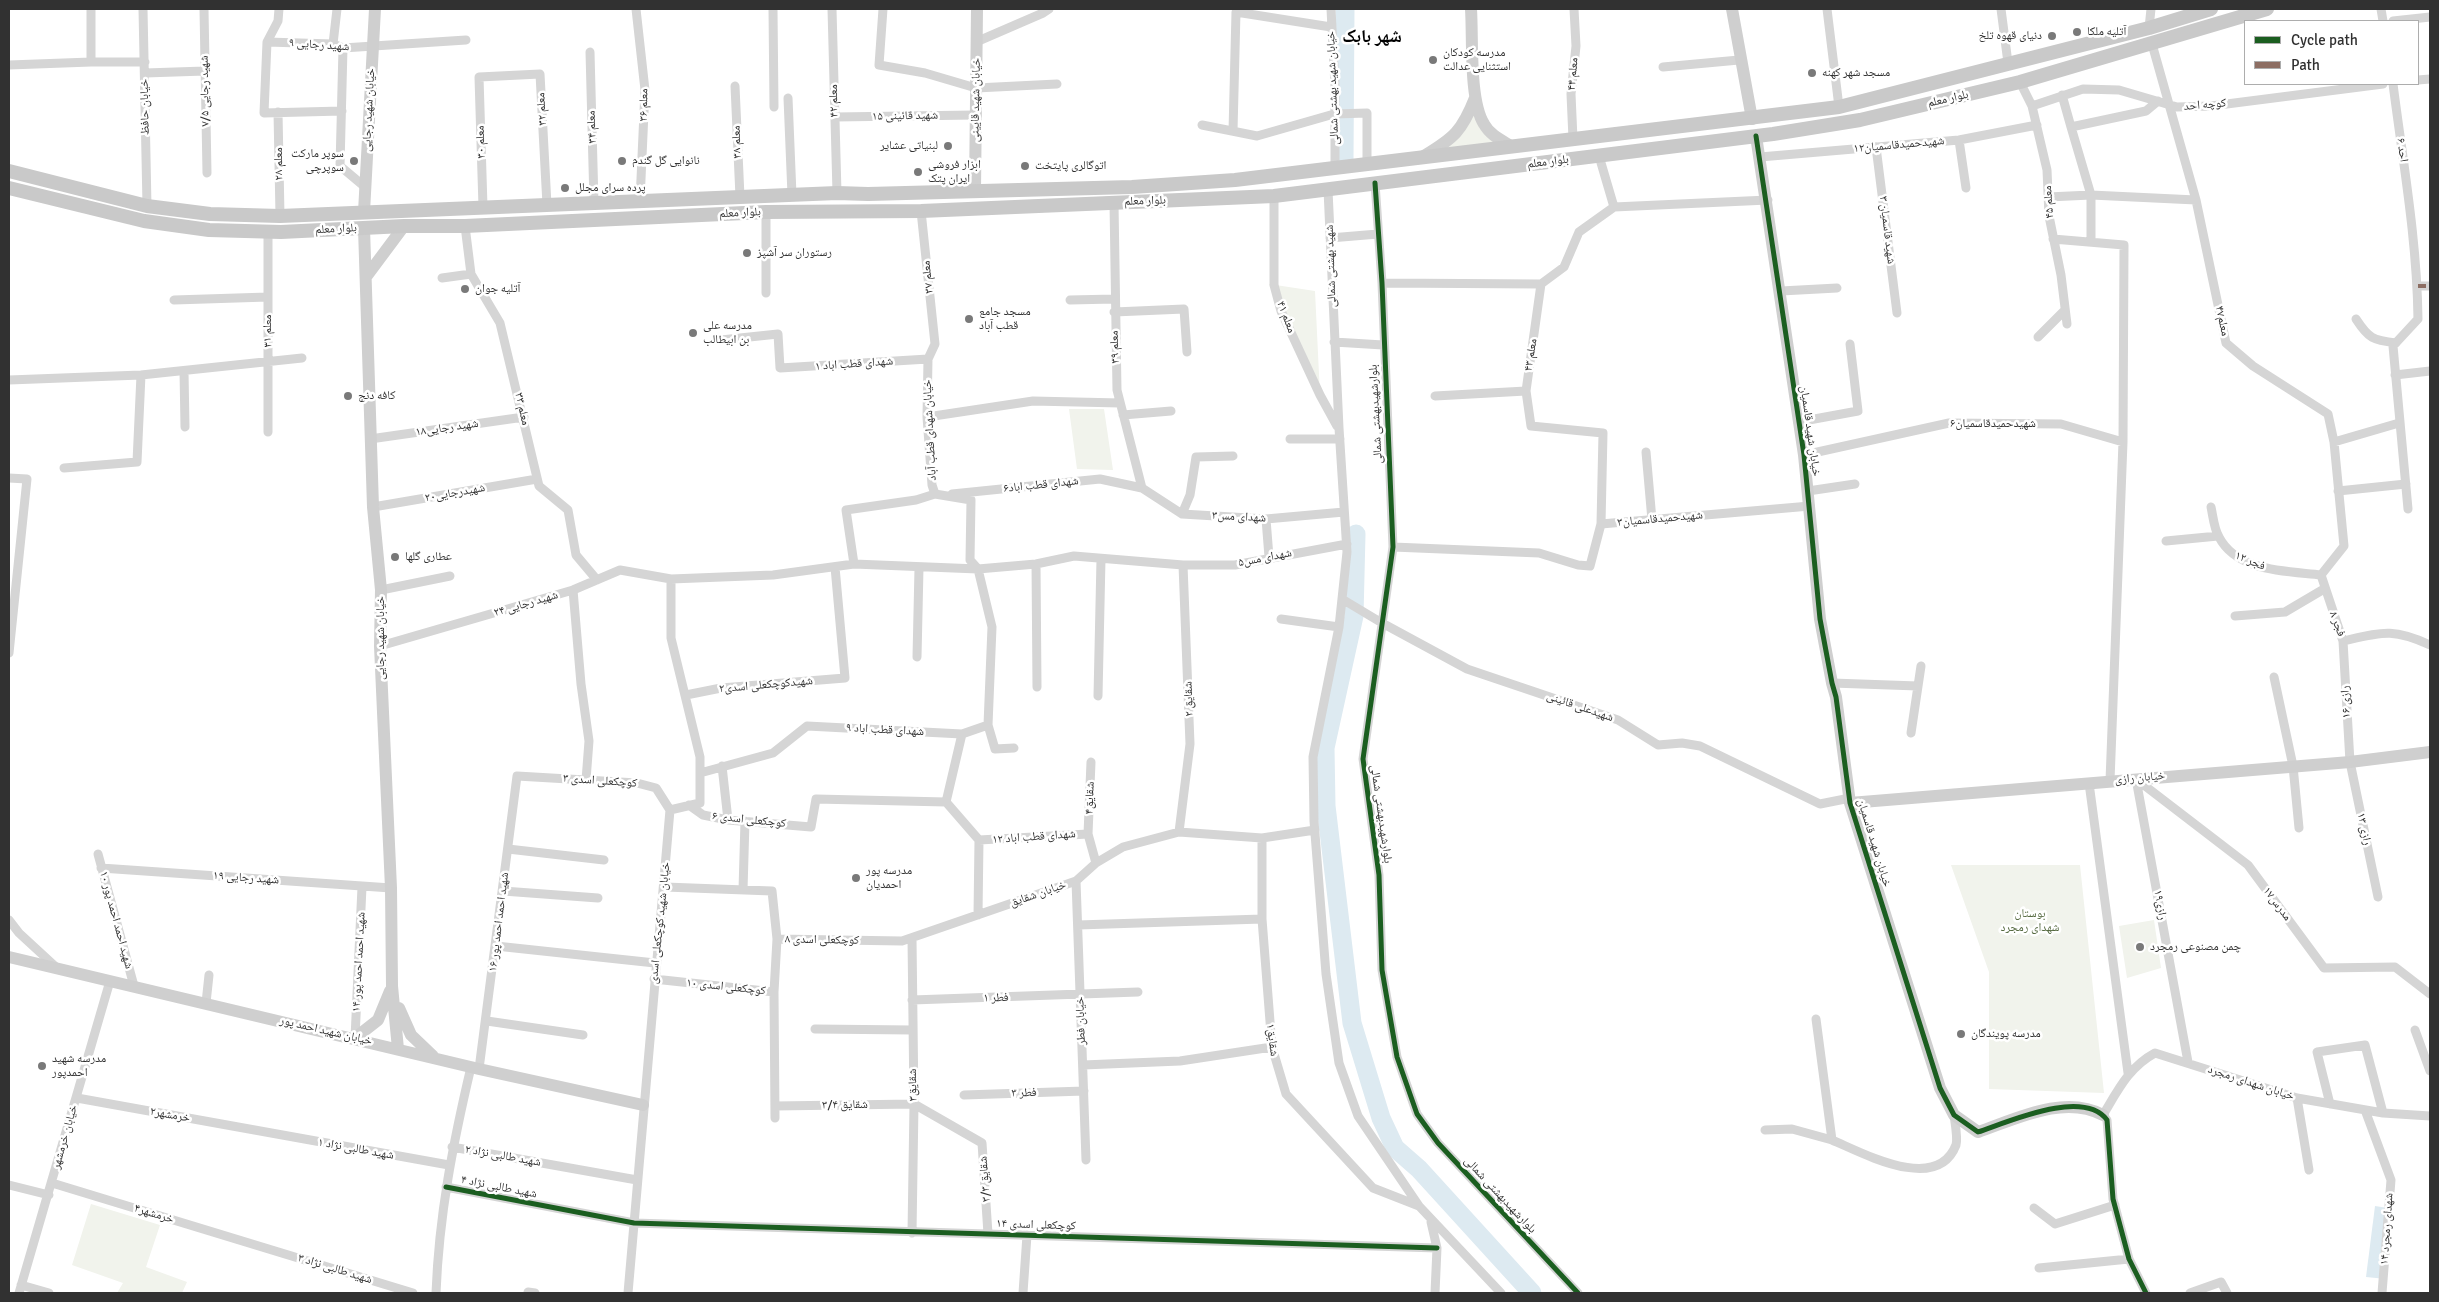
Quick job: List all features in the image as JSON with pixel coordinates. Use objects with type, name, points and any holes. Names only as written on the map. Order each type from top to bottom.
[{"type":"main road","name":"بلوار معلم","points":[[9,171],[147,206],[210,214],[280,216],[792,194],[868,194],[1132,187],[1234,180],[1424,156],[1752,119],[1838,107],[2149,28],[2211,9]]},
{"type":"main road","name":"بلوار معلم","points":[[9,188],[144,221],[209,230],[268,231],[404,226],[465,226],[766,212],[921,211],[1274,196],[1756,136],[1860,120],[2020,82],[2182,36],[2267,9]]},
{"type":"main road","points":[[2176,19],[2170,29],[2182,36]]},
{"type":"main road","points":[[2149,28],[2156,34],[2152,44]]},
{"type":"main road","points":[[1752,119],[1756,136]]},
{"type":"main road","points":[[1132,187],[1132,202]]},
{"type":"main road","points":[[868,194],[870,211]]},
{"type":"main road","points":[[364,212],[364,228]]},
{"type":"street","points":[[91,9],[91,62]]},
{"type":"street","name":"خیابان حافظ","points":[[143,9],[147,206]]},
{"type":"street","name":"شهید رجایی ۷/۵","points":[[204,9],[207,173]]},
{"type":"street","points":[[279,9],[278,21],[267,42],[264,113],[342,111]]},
{"type":"street","points":[[333,44],[337,9]]},
{"type":"street","name":"خیابان شهید رجایی","points":[[364,212],[375,9]]},
{"type":"street","name":"معلم ۳۶","points":[[636,9],[645,90],[640,201]]},
{"type":"street","points":[[774,9],[774,107]]},
{"type":"street","name":"معلم ۴۲","points":[[832,9],[837,193]]},
{"type":"street","points":[[883,9],[879,65],[925,74],[976,88],[1057,84]]},
{"type":"street","name":"خیابان شهید قایینی","points":[[975,190],[978,9]]},
{"type":"street","points":[[976,42],[1049,9]]},
{"type":"street","name":"خیابان شهید بهشتی شمالی","points":[[1331,9],[1335,86],[1335,168]]},
{"type":"street","points":[[1471,9],[1475,98],[1478,113],[1485,126],[1495,137],[1511,146]]},
{"type":"street","name":"معلم ۴۴","points":[[1573,139],[1571,94],[1576,46],[1574,9]]},
{"type":"street","points":[[1732,9],[1752,119]]},
{"type":"street","points":[[1827,9],[1838,107]]},
{"type":"street","points":[[2001,9],[2008,64]]},
{"type":"street","points":[[2149,28],[2150,9]]},
{"type":"street","points":[[1233,131],[1236,12],[1331,27]]},
{"type":"street","points":[[2402,20],[2430,17]]},
{"type":"street","name":"شهید رجایی ۹","points":[[267,42],[333,44],[344,48],[466,40]]},
{"type":"street","name":"معلم۴۷","points":[[2152,44],[2196,200],[2226,343],[2253,366],[2328,414],[2334,442],[2344,546],[2321,575]]},
{"type":"street","points":[[344,48],[340,166],[365,187]]},
{"type":"street","name":"معلم ۳۴","points":[[590,52],[594,203]]},
{"type":"street","points":[[1663,67],[1740,60]]},
{"type":"street","points":[[9,65],[145,62]]},
{"type":"street","points":[[145,73],[205,71]]},
{"type":"street","name":"معلم ۳۲","points":[[479,77],[540,74],[547,205]]},
{"type":"street","name":"معلم ۳۰","points":[[479,77],[483,207]]},
{"type":"street","name":"معلم ۴۵","points":[[2020,82],[2032,106],[2047,170],[2049,216],[2067,324]]},
{"type":"street","name":"کوچه احد","points":[[2032,106],[2062,95],[2083,90],[2118,90],[2177,107],[2212,106],[2374,85]]},
{"type":"street","name":"احد ۶","points":[[2393,85],[2411,216],[2418,286],[2418,319],[2396,343]]},
{"type":"street","name":"معلم ۳۸","points":[[735,86],[740,197]]},
{"type":"street","points":[[2062,95],[2091,195],[2091,240]]},
{"type":"street","points":[[2135,95],[2137,113]]},
{"type":"street","points":[[788,98],[792,194]]},
{"type":"street","points":[[1424,156],[1449,141],[1466,122],[1475,98]]},
{"type":"street","points":[[2070,127],[2146,111],[2158,101]]},
{"type":"street","name":"معلم ۲۸","points":[[278,112],[280,216]]},
{"type":"street","points":[[1202,125],[1257,136],[1334,114],[1367,113],[1367,164]]},
{"type":"street","name":"شهید قائینی ۱۵","points":[[835,117],[975,115]]},
{"type":"street","name":"شهیدحمیدقاسمیان۱۲","points":[[1760,157],[1959,140],[2037,125]]},
{"type":"street","name":"خیابان شهید قاسمیان","points":[[1756,136],[1768,200],[1804,455],[1820,619],[1836,697],[1850,801],[1940,1088],[1954,1115],[1978,1132],[2038,1111],[2073,1105],[2103,1115]]},
{"type":"street","points":[[1959,140],[1966,188]]},
{"type":"street","name":"شهید قاسمیان ۳","points":[[1876,148],[1898,313]]},
{"type":"street","points":[[1599,156],[1614,207]]},
{"type":"street","name":"بلوارشهیدبهشتی شمالی","points":[[1375,183],[1382,283],[1383,345],[1393,547],[1363,759],[1379,875],[1382,970],[1397,1057],[1417,1114],[1438,1143],[1578,1293]]},
{"type":"street","name":"شهید بهشتی شمالی","points":[[1328,190],[1339,342]]},
{"type":"street","points":[[2048,197],[2091,195],[2196,200]]},
{"type":"street","name":"معلم ۴۱","points":[[1274,196],[1274,284],[1281,310],[1320,395],[1339,428]]},
{"type":"street","points":[[1382,283],[1541,284],[1564,267],[1579,232],[1614,207],[1768,200]]},
{"type":"street","name":"معلم ۳۹","points":[[1114,203],[1114,312],[1117,390],[1142,488]]},
{"type":"street","name":"معلم ۳۷","points":[[921,211],[934,344]]},
{"type":"street","points":[[766,212],[766,292]]},
{"type":"street","points":[[366,276],[404,226]]},
{"type":"street","name":"معلم ۳۳","points":[[465,226],[471,274],[500,323],[539,486],[568,510],[576,555],[597,580]]},
{"type":"street","name":"خیابان شهید رجایی","points":[[364,228],[373,507],[381,590],[380,646],[392,986],[398,1048]]},
{"type":"street","name":"معلم ۳۱","points":[[268,231],[268,432]]},
{"type":"street","points":[[1330,238],[1378,234]]},
{"type":"street","points":[[2054,239],[2091,240],[2124,245],[2123,442],[2110,781]]},
{"type":"street","points":[[442,278],[471,274]]},
{"type":"street","name":"معلم ۴۳","points":[[1541,284],[1526,391],[1531,426],[1603,433],[1601,524]]},
{"type":"street","points":[[2418,286],[2430,286]]},
{"type":"street","points":[[1781,291],[1837,288]]},
{"type":"street","points":[[174,300],[268,297]]},
{"type":"street","points":[[1070,300],[1114,299]]},
{"type":"street","points":[[1114,312],[1184,309],[1187,352]]},
{"type":"street","points":[[2038,338],[2065,310]]},
{"type":"street","points":[[2356,319],[2367,336],[2377,340],[2396,343],[2393,346],[2395,375],[2408,509]]},
{"type":"street","name":"شهدای قطب اباد ۱","points":[[721,340],[778,334],[780,368],[928,359]]},
{"type":"street","points":[[1383,345],[1339,342],[1339,428],[1347,544],[1339,627],[1313,757],[1315,830],[1326,974],[1339,1062],[1358,1116],[1419,1206],[1501,1293]]},
{"type":"street","name":"خیابان شهدای قطب آباد","points":[[934,344],[928,359],[930,472],[937,494],[970,500],[970,560],[978,569],[992,627],[988,725],[995,749],[1014,748]]},
{"type":"street","points":[[1798,422],[1858,411],[1850,344]]},
{"type":"street","points":[[9,380],[141,374],[302,358]]},
{"type":"street","points":[[184,370],[185,427]]},
{"type":"street","points":[[2395,375],[2430,371]]},
{"type":"street","points":[[64,468],[138,462],[141,374]]},
{"type":"street","points":[[1435,396],[1526,391]]},
{"type":"street","points":[[928,417],[1034,401],[1120,403]]},
{"type":"street","points":[[1123,415],[1171,411]]},
{"type":"street","name":"شهید رجایی۱۸","points":[[370,439],[524,417]]},
{"type":"street","name":"شهیدحمیدقاسمیان۶","points":[[1804,455],[1949,423],[2061,424],[2123,442]]},
{"type":"street","points":[[2334,442],[2399,423]]},
{"type":"street","points":[[1290,439],[1340,439]]},
{"type":"street","points":[[1646,452],[1652,520]]},
{"type":"street","points":[[1182,514],[1190,495],[1196,457],[1233,456]]},
{"type":"street","points":[[9,478],[27,479],[9,653]]},
{"type":"street","name":"شهدای قطب اباد۶","points":[[854,564],[846,510],[916,500],[937,494],[1100,478],[1142,488]]},
{"type":"street","name":"شهیدرجایی۲۰","points":[[373,507],[537,479]]},
{"type":"street","points":[[1808,491],[1855,484]]},
{"type":"street","points":[[2338,491],[2406,484]]},
{"type":"street","name":"شهدای مس۳","points":[[1142,488],[1182,514],[1266,519],[1344,512]]},
{"type":"street","name":"شهیدحمیدقاسمیان۳","points":[[1393,547],[1539,553],[1578,565],[1590,566],[1601,524],[1810,506]]},
{"type":"street","name":"فجر ۱۲","points":[[2211,506],[2218,536],[2232,554],[2265,568],[2321,575]]},
{"type":"street","points":[[1266,519],[1269,557]]},
{"type":"street","points":[[2166,541],[2218,536]]},
{"type":"street","name":"شهدای مس۵","points":[[919,568],[978,569],[1036,564],[1074,556],[1183,565],[1234,564],[1347,544]]},
{"type":"street","points":[[1098,696],[1102,559]]},
{"type":"street","name":"شهید رجایی ۲۴","points":[[380,646],[572,590],[620,570],[671,579],[773,575],[854,564],[919,568]]},
{"type":"street","points":[[1036,564],[1037,687]]},
{"type":"street","name":"شقایق ۲","points":[[1179,832],[1190,744],[1183,565]]},
{"type":"street","name":"شهیدکوچکعلی اسدی۲","points":[[686,695],[721,688],[845,678],[835,567]]},
{"type":"street","points":[[917,657],[919,568]]},
{"type":"street","name":"فجر ۸","points":[[2321,575],[2324,589],[2343,641],[2391,632],[2406,634],[2430,645]]},
{"type":"street","points":[[381,590],[450,576]]},
{"type":"street","points":[[670,810],[700,803],[700,757],[671,638],[671,579]]},
{"type":"street","points":[[2235,616],[2285,612],[2324,589]]},
{"type":"street","points":[[572,590],[580,684],[589,741],[586,780]]},
{"type":"street","name":"شهیدعلی قائینی","points":[[1342,599],[1382,623],[1468,669],[1618,720],[1658,744],[1682,743],[1700,746],[1820,804],[1850,801]]},
{"type":"street","points":[[1281,619],[1339,627]]},
{"type":"street","name":"رازی ۱۶","points":[[2343,641],[2350,762]]},
{"type":"street","points":[[1911,733],[1921,666]]},
{"type":"street","points":[[2274,677],[2293,766],[2299,828]]},
{"type":"street","points":[[1832,683],[1918,686]]},
{"type":"street","points":[[978,915],[979,840],[946,802],[962,734],[988,725]]},
{"type":"street","name":"شهدای قطب اباد ۹","points":[[722,766],[772,753],[807,726],[962,734]]},
{"type":"street","name":"خیابان رازی","points":[[1850,801],[2350,762],[2430,752]]},
{"type":"street","name":"شقایق۴","points":[[1091,762],[1088,834],[1096,863]]},
{"type":"street","name":"رازی ۱۳","points":[[2350,762],[2378,897]]},
{"type":"street","points":[[700,772],[722,766],[728,820]]},
{"type":"street","name":"کوچکعلی اسدی ۳","points":[[517,776],[637,783],[656,788],[670,810]]},
{"type":"street","name":"شهید احمد احمد پور ۱۶","points":[[436,1293],[438,1244],[452,1147],[487,1021],[517,776]]},
{"type":"street","name":"مدرس۱۷","points":[[2136,779],[2248,865],[2324,968],[2395,967],[2429,992]]},
{"type":"street","name":"رازی۱۹","points":[[2136,779],[2188,1062]]},
{"type":"street","points":[[2089,783],[2128,1073]]},
{"type":"street","name":"کوچکعلی اسدی ۶","points":[[689,805],[703,815],[728,820],[811,826],[816,799],[946,802]]},
{"type":"street","name":"خیابان شهید کوچکعلی اسدی","points":[[628,1293],[655,963],[664,887],[670,810]]},
{"type":"street","points":[[743,890],[745,822]]},
{"type":"street","name":"خیابان شقایق","points":[[902,941],[1076,881],[1096,863],[1123,847],[1179,832],[1262,838],[1315,830]]},
{"type":"street","name":"شهدای قطب اباد ۱۲","points":[[979,840],[1088,834]]},
{"type":"street","name":"شقایق۱","points":[[1262,838],[1262,920],[1272,1047],[1286,1094],[1372,1188],[1419,1206]]},
{"type":"street","points":[[508,849],[604,860]]},
{"type":"street","name":"شهید احمد احمد پور ۱۰","points":[[98,854],[134,986]]},
{"type":"street","name":"شهید رجایی ۱۹","points":[[101,868],[390,888]]},
{"type":"street","name":"خیابان فطر","points":[[1076,881],[1086,1160]]},
{"type":"street","name":"شهید احمد احمد پور ۱۴","points":[[355,1038],[362,886]]},
{"type":"street","name":"کوچکعلی اسدی ۸","points":[[664,887],[772,892],[777,939],[902,941]]},
{"type":"street","points":[[503,891],[598,898]]},
{"type":"street","points":[[9,920],[19,933],[57,968]]},
{"type":"street","points":[[1078,925],[1262,920]]},
{"type":"street","name":"شقایق۳","points":[[912,938],[914,1104],[912,1233]]},
{"type":"street","name":"کوچکعلی اسدی ۱۰","points":[[654,979],[774,992],[777,939]]},
{"type":"street","points":[[496,946],[655,963]]},
{"type":"street","name":"خیابان شهید احمد پور","points":[[9,957],[398,1048],[475,1068],[643,1105]]},
{"type":"street","points":[[206,1003],[209,975]]},
{"type":"street","name":"خیابان خرمشهر","points":[[20,1289],[110,981]]},
{"type":"street","points":[[355,1038],[378,1020],[385,1008],[392,986]]},
{"type":"street","points":[[392,986],[405,1025],[418,1043],[434,1058]]},
{"type":"street","points":[[774,992],[775,1118]]},
{"type":"street","name":"فطر ۱","points":[[912,1000],[1138,992]]},
{"type":"street","points":[[1816,1019],[1832,1140]]},
{"type":"street","points":[[487,1021],[583,1035]]},
{"type":"street","points":[[815,1029],[912,1030]]},
{"type":"street","points":[[2415,1030],[2430,1071]]},
{"type":"street","points":[[2330,1104],[2317,1052],[2365,1045],[2383,1113]]},
{"type":"street","points":[[1083,1065],[1180,1060],[1272,1047]]},
{"type":"street","name":"خیابان شهدای رمجرد","points":[[2103,1115],[2128,1073],[2141,1060],[2155,1053],[2297,1098],[2383,1113],[2430,1116]]},
{"type":"street","name":"فطر ۳","points":[[964,1095],[1084,1091]]},
{"type":"street","name":"خرمشهر۲","points":[[76,1098],[263,1132]]},
{"type":"street","points":[[2297,1098],[2309,1170]]},
{"type":"street","name":"شقایق ۳/۴","points":[[775,1106],[914,1104]]},
{"type":"street","name":"شقایق ۳/۳","points":[[914,1104],[982,1143],[988,1234]]},
{"type":"street","name":"شهدای رمجرد ۱۴","points":[[2365,1110],[2391,1180],[2382,1293]]},
{"type":"street","points":[[1765,1130],[1792,1129],[1832,1140],[1879,1160],[1912,1169],[1930,1169],[1947,1160],[1956,1144],[1954,1115]]},
{"type":"street","points":[[2103,1115],[2107,1120],[2115,1205],[2128,1258],[2146,1293]]},
{"type":"street","name":"شهید طالبی نژاد ۱","points":[[263,1132],[449,1166]]},
{"type":"street","name":"شهید طالبی نژاد ۲","points":[[452,1147],[637,1180]]},
{"type":"street","name":"خرمشهر۴","points":[[52,1183],[256,1245]]},
{"type":"street","points":[[9,1185],[49,1195]]},
{"type":"street","name":"شهید طالبی نژاد ۴","points":[[446,1187],[634,1224]]},
{"type":"street","points":[[2034,1208],[2055,1224],[2115,1205]]},
{"type":"street","points":[[1431,1220],[1437,1248],[1435,1293]]},
{"type":"street","name":"کوچکعلی اسدی ۱۴","points":[[634,1224],[1437,1248]]},
{"type":"street","points":[[1023,1293],[1027,1235]]},
{"type":"street","name":"شهید طالبی نژاد ۳","points":[[256,1245],[413,1293]]},
{"type":"street","points":[[2039,1268],[2128,1258]]},
{"type":"street","points":[[2190,1293],[2221,1282],[2226,1293]]},
{"type":"street","points":[[20,1289],[49,1293]]},
{"type":"green space","points":[[1475,102],[1504,143],[1432,153]]},
{"type":"green space","points":[[1269,284],[1315,291],[1320,395]]},
{"type":"green space","points":[[1069,409],[1104,409],[1113,470],[1077,469]]},
{"type":"green space","name":"بوستان شهدای رمجرد","points":[[1951,865],[2080,865],[2104,1093],[1989,1089],[1989,972]]},
{"type":"green space","name":"چمن مصنوعی رمجرد","points":[[2154,920],[2161,968],[2127,978],[2119,926]]},
{"type":"green space","points":[[91,1204],[160,1225],[146,1267],[187,1282],[182,1293],[117,1293],[123,1283],[72,1265]]},
{"type":"shaded area","points":[[2375,1206],[2388,1208],[2386,1279],[2366,1277]]},
{"type":"waterway","points":[[1344,159],[1345,9]]},
{"type":"waterway","points":[[1356,534],[1354,616],[1325,748],[1326,806],[1352,1023],[1381,1118],[1395,1148],[1419,1169],[1532,1293]]},
{"type":"marked path","points":[[2418,286],[2430,286]]},
{"type":"cycle path","points":[[1756,136],[1804,455],[1820,619],[1836,697],[1850,803],[1940,1088],[1954,1115],[1978,1132],[2026,1115],[2064,1107],[2081,1107],[2096,1111],[2107,1120],[2113,1199],[2129,1259],[2146,1293]]},
{"type":"cycle path","points":[[1375,183],[1382,283],[1393,547],[1363,759],[1379,875],[1382,970],[1397,1057],[1417,1114],[1438,1143],[1578,1293]]},
{"type":"cycle path","points":[[446,1187],[634,1223],[1437,1248]]},
{"type":"place","name":"آتلیه ملکا","points":[[2077,32]]},
{"type":"place","name":"دنیای قهوه تلخ","points":[[2052,36]]},
{"type":"place","name":"مدرسه کودکان استثنایی عدالت","points":[[1433,60]]},
{"type":"place","name":"مسجد شهر کهنه","points":[[1812,73]]},
{"type":"place","name":"لبنیاتی عشایر","points":[[948,146]]},
{"type":"place","name":"سوپر مارکت سوپرچی","points":[[354,161]]},
{"type":"place","name":"نانوایی گل گندم","points":[[622,161]]},
{"type":"place","name":"اتوگالری پایتخت","points":[[1025,166]]},
{"type":"place","name":"ابزار فروشی ایران پتک","points":[[918,172]]},
{"type":"place","name":"پرده سرای مجلل","points":[[565,188]]},
{"type":"place","name":"رستوران سر آشپز","points":[[747,253]]},
{"type":"place","name":"آتلیه جوان","points":[[465,289]]},
{"type":"place","name":"مسجد جامع قطب آباد","points":[[969,319]]},
{"type":"place","name":"مدرسه علی بن ابیطالب","points":[[693,333]]},
{"type":"place","name":"کافه دنج","points":[[348,396]]},
{"type":"place","name":"عطاری گلها","points":[[395,557]]},
{"type":"place","name":"مدرسه پور احمدیان","points":[[856,878]]},
{"type":"place","name":"چمن مصنوعی رمجرد","points":[[2140,947]]},
{"type":"place","name":"مدرسه پویندگان","points":[[1961,1034]]},
{"type":"place","name":"مدرسه شهید احمدپور","points":[[42,1066]]},
{"type":"district","name":"شهر بابک","points":[[1372,37]]}]
